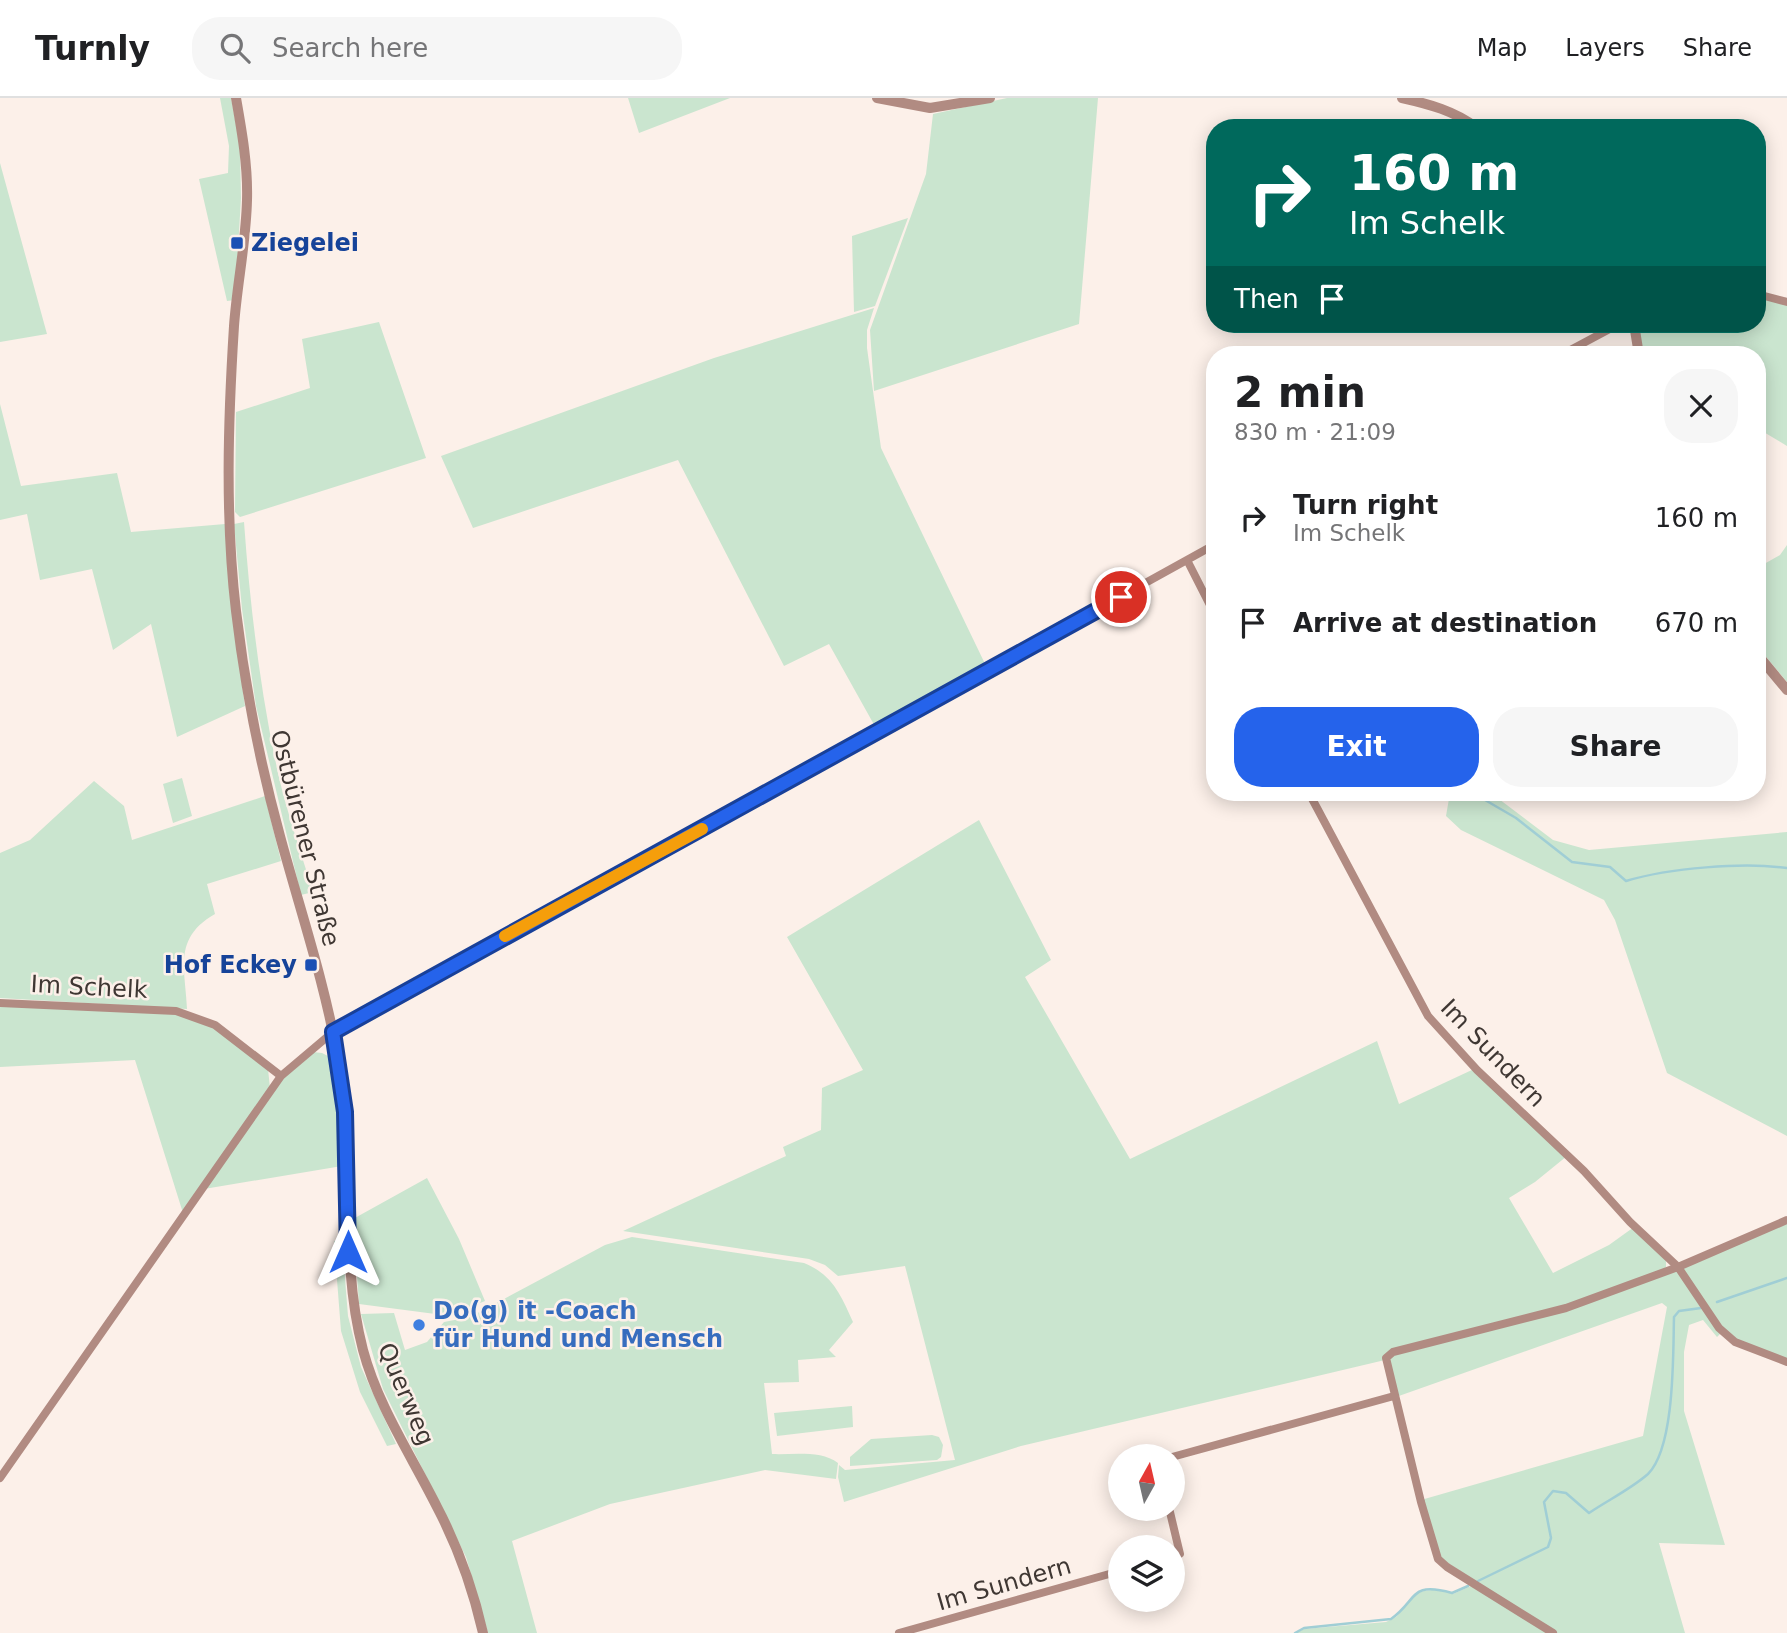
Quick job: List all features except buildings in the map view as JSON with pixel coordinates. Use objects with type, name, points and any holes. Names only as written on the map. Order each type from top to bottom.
[{"type":"street","name":"Ostbürener Straße","points":[[236,98],[244,146],[247,198],[234,323],[230,413],[229,503],[236,610],[250,707],[333,1032]]},
{"type":"street","points":[[877,98],[930,108],[990,98]]},
{"type":"street","points":[[1402,98],[1433,105],[1465,119]]},
{"type":"street","points":[[1766,296],[1787,302]]},
{"type":"street","points":[[1578,346],[1602,333]]},
{"type":"street","points":[[0,1478],[281,1076],[333,1032],[1206,549]]},
{"type":"street","points":[[1187,560],[1206,597]]},
{"type":"street","points":[[1766,665],[1787,690]]},
{"type":"street","name":"Im Sundern","points":[[1313,801],[1427,1016],[1478,1070],[1584,1171],[1630,1222],[1678,1267],[1719,1328],[1735,1342],[1787,1362]]},
{"type":"street","name":"Im Schelk","points":[[0,1003],[176,1011],[215,1025],[281,1076]]},
{"type":"street","name":"Querweg","points":[[333,1032],[345,1112],[350,1286],[363,1353],[375,1387],[396,1431],[449,1530],[474,1595],[483,1633]]},
{"type":"street","points":[[1553,1633],[1438,1559],[1385,1358],[1393,1352],[1566,1308],[1678,1267],[1787,1220]]},
{"type":"street","points":[[1185,1453],[1394,1396]]},
{"type":"street","name":"Im Sundern","points":[[899,1633],[1108,1574]]},
{"type":"green space","points":[[220,98],[231,98],[240,146],[241,198],[235,300],[227,301],[199,179],[228,173],[229,146]]},
{"type":"green space","points":[[628,98],[730,98],[639,133]]},
{"type":"green space","points":[[1007,98],[1098,98],[1079,324],[874,391],[870,330],[926,174],[933,114]]},
{"type":"green space","points":[[0,163],[47,334],[0,342]]},
{"type":"green space","points":[[908,218],[875,306],[854,312],[852,236]]},
{"type":"green space","points":[[1766,299],[1787,305],[1787,446],[1766,433],[1766,346],[1641,346],[1639,333],[1766,333]]},
{"type":"green space","points":[[874,308],[867,330],[867,348],[881,448],[988,670],[877,730],[829,644],[784,666],[678,460],[473,528],[441,456],[714,358]]},
{"type":"green space","points":[[379,322],[426,458],[240,517],[235,512],[236,412],[310,388],[302,339]]},
{"type":"green space","points":[[0,404],[21,486],[117,473],[131,532],[225,524],[232,613],[245,706],[177,737],[151,624],[113,650],[92,569],[40,580],[27,514],[0,520]]},
{"type":"green space","points":[[244,522],[256,648],[266,711],[278,773],[313,892],[301,895],[256,706],[242,609],[234,524]]},
{"type":"green space","points":[[1787,545],[1787,682],[1766,657],[1766,563],[1780,555]]},
{"type":"green space","points":[[182,778],[192,816],[173,823],[163,784]]},
{"type":"green space","points":[[94,781],[124,806],[132,840],[265,796],[281,861],[207,884],[215,914],[202,923],[187,944],[184,967],[187,1009],[0,998],[0,853],[30,840]]},
{"type":"green space","points":[[1449,801],[1502,801],[1553,840],[1589,850],[1787,832],[1787,1136],[1667,1073],[1615,920],[1604,900],[1461,830],[1446,816]]},
{"type":"green space","points":[[979,820],[1051,960],[1025,977],[1130,1159],[1377,1041],[1399,1104],[1474,1069],[1567,1156],[1535,1182],[1509,1198],[1553,1273],[1609,1245],[1634,1227],[1666,1258],[1666,1267],[1658,1273],[1566,1307],[1392,1352],[1385,1360],[1021,1446],[844,1502],[838,1477],[839,1465],[845,1470],[955,1460],[905,1266],[838,1276],[825,1265],[809,1259],[623,1231],[786,1156],[783,1147],[821,1130],[822,1088],[863,1070],[787,937]]},
{"type":"green space","points":[[0,1005],[176,1013],[215,1028],[268,1069],[270,1088],[183,1213],[135,1060],[0,1067]]},
{"type":"green space","points":[[313,1052],[332,1058],[340,1113],[342,1166],[204,1189],[284,1077]]},
{"type":"green space","points":[[427,1178],[459,1239],[485,1301],[453,1314],[443,1315],[359,1304],[353,1219]]},
{"type":"green space","points":[[1787,1222],[1787,1361],[1735,1341],[1721,1327],[1681,1268]]},
{"type":"green space","points":[[632,1237],[804,1263],[829,1279],[840,1294],[853,1322],[829,1350],[836,1357],[798,1360],[799,1382],[764,1383],[772,1454],[806,1454],[831,1459],[838,1463],[836,1479],[765,1470],[610,1504],[512,1541],[537,1633],[488,1633],[466,1557],[383,1389],[361,1314],[394,1313],[405,1350],[427,1342],[444,1322],[470,1317],[605,1245]]},
{"type":"green space","points":[[334,1241],[342,1241],[348,1316],[361,1367],[396,1444],[387,1446],[360,1392],[341,1331]]},
{"type":"green space","points":[[1678,1268],[1722,1332],[1717,1337],[1703,1320],[1689,1325],[1684,1352],[1684,1411],[1725,1545],[1659,1543],[1685,1633],[1556,1633],[1440,1558],[1421,1500],[1643,1436],[1667,1307],[1662,1303],[1396,1397],[1387,1359],[1393,1353],[1565,1309]]},
{"type":"green space","points":[[852,1406],[853,1427],[777,1436],[774,1413]]},
{"type":"green space","points":[[932,1435],[939,1437],[943,1445],[941,1457],[937,1460],[850,1466],[850,1457],[871,1439]]},
{"type":"green space","points":[[1471,1586],[1547,1633],[1296,1633],[1304,1629],[1386,1622],[1396,1617],[1418,1592],[1438,1589],[1453,1594]]},
{"type":"waterway","points":[[1487,801],[1516,818],[1572,862],[1610,867],[1626,881],[1706,867],[1787,868]]},
{"type":"waterway","points":[[1717,1302],[1787,1278]]},
{"type":"waterway","points":[[1478,1581],[1548,1547],[1551,1538],[1544,1502],[1553,1491],[1566,1493],[1589,1513],[1648,1474],[1657,1461],[1668,1422],[1674,1317],[1679,1311],[1701,1308]]},
{"type":"waterway","points":[[1295,1633],[1304,1628],[1391,1619],[1421,1591],[1428,1589],[1452,1593],[1468,1586]]},
{"type":"slow traffic","points":[[505,936],[702,829]]},
{"type":"place","name":"Ziegelei","points":[[237,243]]},
{"type":"place","name":"Hof Eckey","points":[[311,965]]},
{"type":"place","name":"Do(g) it -Coach für Hund und Mensch","points":[[419,1325]]},
{"type":"route","points":[[348,1252],[345,1112],[333,1032],[1121,597]]}]
